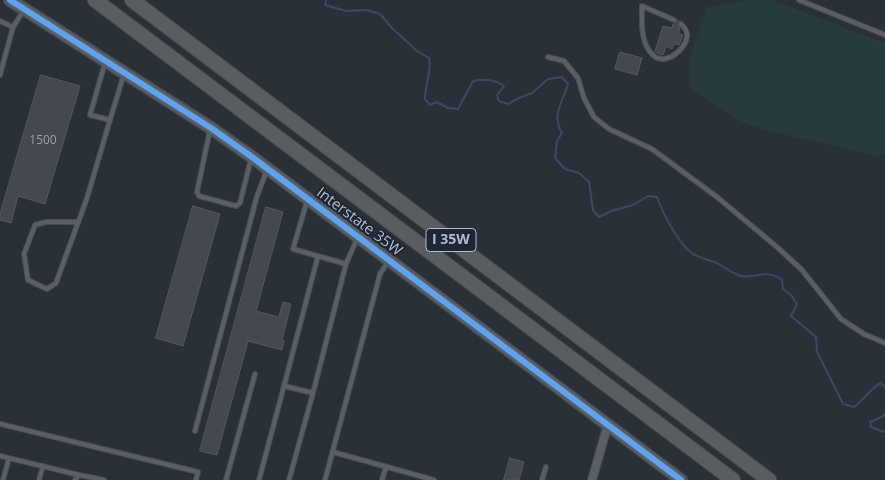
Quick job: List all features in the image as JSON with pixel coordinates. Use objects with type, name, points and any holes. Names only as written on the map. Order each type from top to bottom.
[{"type":"highway","name":"I 35W","points":[[95,0],[733,480]]},
{"type":"highway","name":"I 35W","points":[[132,0],[770,480]]},
{"type":"street","name":"Interstate 35W","points":[[10,0],[211,128],[252,157],[681,480]]},
{"type":"street","points":[[592,480],[608,424]]},
{"type":"lane","points":[[640,0],[643,33],[650,53],[655,57],[664,60],[668,59],[681,49],[687,36],[687,31],[681,24]]},
{"type":"lane","points":[[799,0],[885,35]]},
{"type":"lane","points":[[642,6],[674,20]]},
{"type":"lane","points":[[0,75],[14,27],[25,9]]},
{"type":"lane","points":[[0,21],[14,27]]},
{"type":"lane","points":[[548,57],[564,61],[578,78],[584,98],[594,117],[609,129],[652,149],[717,197],[802,270],[841,319],[864,334],[885,343]]},
{"type":"lane","points":[[106,60],[90,115],[110,120]]},
{"type":"lane","points":[[78,222],[46,222],[35,225],[24,254],[28,280],[47,289],[56,283],[78,222],[125,73]]},
{"type":"lane","points":[[211,128],[197,192],[199,196],[236,206],[240,203],[252,157]]},
{"type":"lane","points":[[195,431],[257,196],[267,168]]},
{"type":"lane","points":[[308,198],[293,249],[346,264]]},
{"type":"lane","points":[[289,480],[346,264],[358,236]]},
{"type":"lane","points":[[259,480],[318,256]]},
{"type":"lane","points":[[325,480],[380,274],[389,260]]},
{"type":"lane","points":[[226,480],[255,374]]},
{"type":"lane","points":[[284,386],[313,393]]},
{"type":"lane","points":[[0,424],[198,472],[196,480]]},
{"type":"lane","points":[[333,452],[434,480]]},
{"type":"lane","points":[[0,456],[104,480]]},
{"type":"lane","points":[[3,480],[9,458]]},
{"type":"lane","points":[[39,480],[43,466]]},
{"type":"lane","points":[[382,480],[386,467]]},
{"type":"lane","points":[[542,480],[546,467]]},
{"type":"lane","points":[[75,480],[80,475]]},
{"type":"green space","points":[[745,0],[772,0],[885,43],[885,154],[878,156],[761,129],[739,121],[690,88],[690,57],[707,7],[735,4]]},
{"type":"building","points":[[678,20],[680,28],[678,34],[683,35],[679,45],[674,44],[672,49],[666,46],[663,55],[659,54],[655,51],[663,26],[672,28],[673,24]]},
{"type":"building","points":[[620,52],[642,58],[637,75],[615,69]]},
{"type":"building","points":[[41,75],[80,86],[45,204],[18,196],[11,223],[0,220],[0,214]]},
{"type":"building","points":[[193,206],[220,214],[183,346],[156,338]]},
{"type":"building","points":[[266,207],[283,212],[256,311],[279,317],[283,302],[291,304],[282,340],[284,341],[282,350],[248,341],[217,455],[200,451]]},
{"type":"building","points":[[510,458],[524,462],[519,480],[504,480]]},
{"type":"waterway","points":[[326,0],[325,5],[346,11],[367,10],[380,14],[417,51],[429,58],[430,68],[425,99],[430,105],[437,102],[448,108],[458,109],[473,81],[485,80],[497,82],[504,86],[497,95],[499,101],[508,104],[532,93],[548,79],[562,77],[568,84],[559,108],[558,120],[562,133],[557,141],[555,158],[565,169],[579,173],[589,182],[593,210],[599,217],[611,211],[633,205],[648,196],[657,197],[678,238],[695,255],[717,263],[741,276],[766,274],[782,280],[783,289],[791,295],[797,304],[791,316],[816,337],[817,352],[843,404],[854,407],[877,385],[881,383],[885,388]]},
{"type":"waterway","points":[[885,414],[870,422],[871,427],[885,432]]},
{"type":"cycle path","points":[[10,0],[211,128],[252,157],[681,480]]}]
